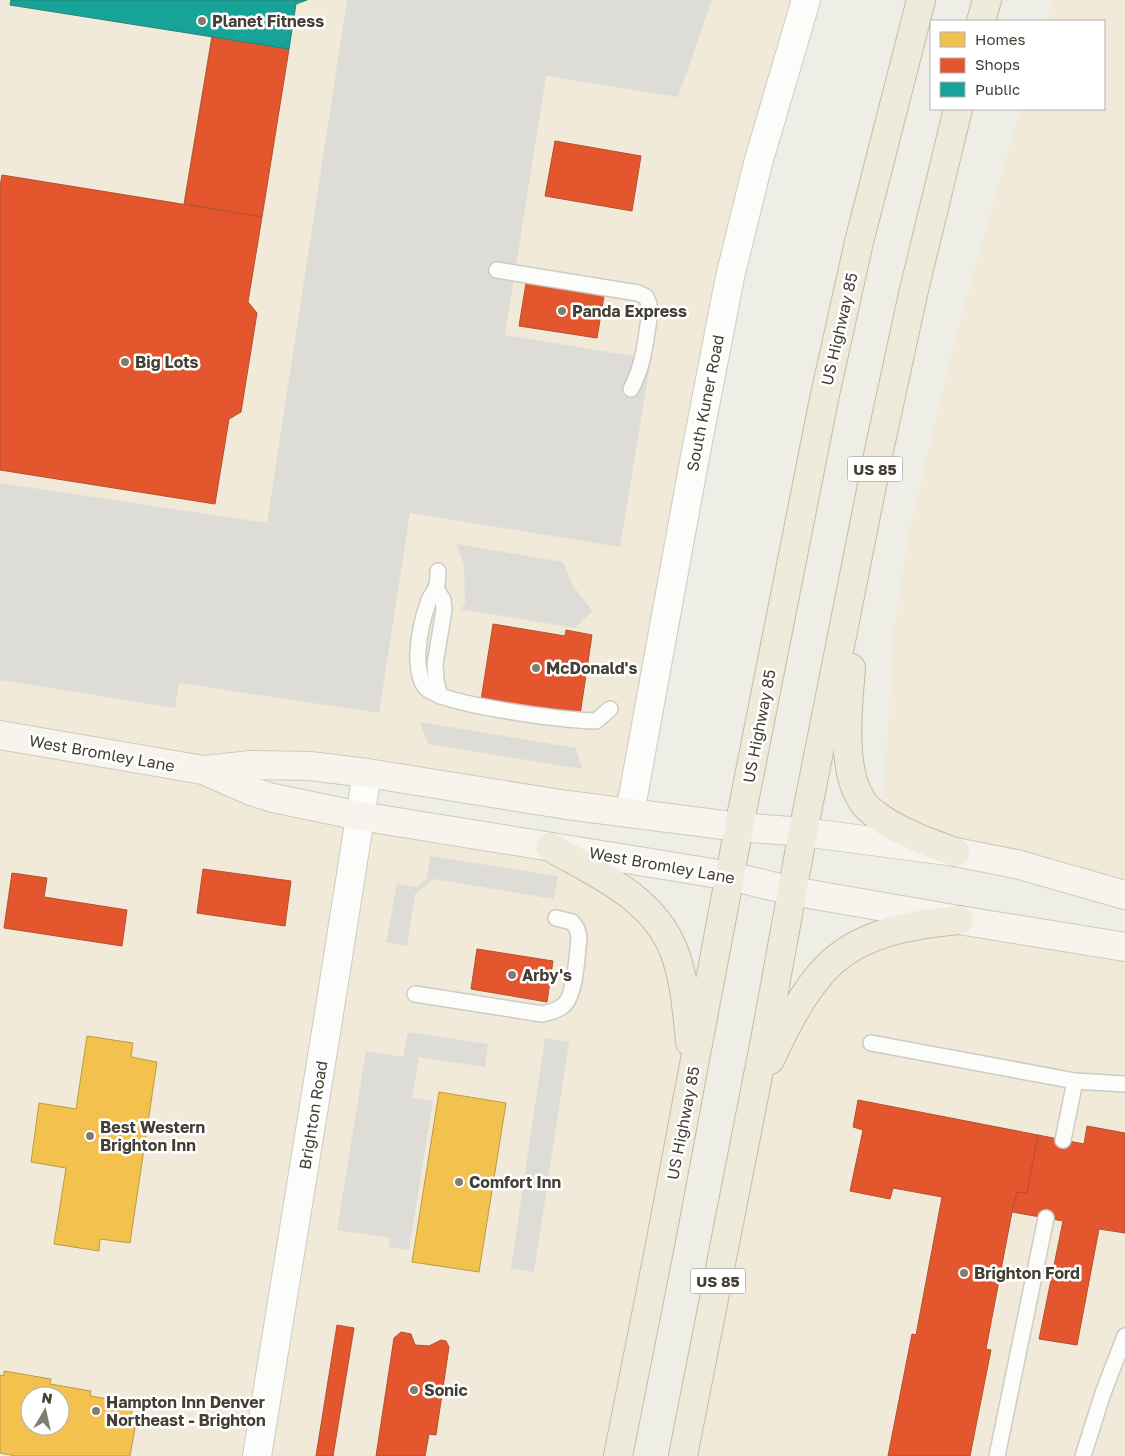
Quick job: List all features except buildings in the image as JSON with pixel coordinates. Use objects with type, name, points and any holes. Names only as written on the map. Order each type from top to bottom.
[{"type":"highway","name":"US Highway 85","points":[[618,1456],[739,827],[835,347],[875,177],[921,0]]},
{"type":"highway","points":[[981,20],[987,0]]},
{"type":"highway","name":"US 85","points":[[684,1456],[803,832],[896,365],[958,110]]},
{"type":"highway","points":[[862,536],[850,670],[847,737],[849,762],[856,789],[860,799],[882,820],[919,838],[955,852]]},
{"type":"highway","points":[[550,847],[608,880],[633,897],[647,909],[666,934],[682,979],[693,1074]]},
{"type":"highway","points":[[752,1106],[766,1069],[786,1028],[807,994],[830,964],[859,944],[879,935],[918,925],[959,920]]},
{"type":"main road","name":"West Bromley Lane","points":[[0,736],[203,770],[279,764],[310,766],[630,813],[739,827],[803,832],[955,852],[1016,864],[1125,895]]},
{"type":"main road","name":"West Bromley Lane","points":[[203,770],[251,791],[273,798],[360,816],[730,876],[792,891],[1125,946]]},
{"type":"street","name":"South Kuner Road","points":[[630,813],[730,277],[758,163],[806,0]]},
{"type":"street","name":"Brighton Road","points":[[257,1456],[367,773]]},
{"type":"lane","points":[[497,270],[638,293],[646,297],[650,312],[642,361],[638,376],[631,389]]},
{"type":"lane","points":[[438,571],[436,588],[443,600],[444,610],[435,664],[440,696],[459,702],[572,720],[596,721],[610,709]]},
{"type":"lane","points":[[414,994],[542,1014],[556,1010],[565,1004],[570,995],[579,938],[577,929],[572,922],[556,918]]},
{"type":"lane","points":[[871,1043],[1075,1080],[1125,1084]]},
{"type":"lane","points":[[1062,1140],[1075,1080]]},
{"type":"lane","points":[[997,1456],[1046,1218]]},
{"type":"lane","points":[[1083,1456],[1103,1393],[1125,1336]]},
{"type":"shaded area","points":[[0,0],[806,0],[771,116],[630,813],[548,802],[205,770],[550,847],[656,920],[693,1074],[618,1456],[0,1456]]},
{"type":"shaded area","points":[[347,0],[712,0],[678,97],[546,76],[505,335],[651,359],[620,547],[410,513],[379,713],[179,683],[175,708],[0,680],[0,483],[267,523]]},
{"type":"shaded area","points":[[1052,0],[1125,0],[1125,895],[882,820],[894,629],[909,532],[954,343],[1020,110],[1105,110],[1105,20],[1046,20]]},
{"type":"shaded area","points":[[456,544],[563,562],[572,584],[592,611],[575,628],[461,609],[465,604],[464,564]]},
{"type":"shaded area","points":[[420,722],[576,748],[582,769],[428,744]]},
{"type":"shaded area","points":[[430,856],[558,876],[554,899],[434,879],[415,894],[407,946],[386,942],[397,884],[417,887],[427,879]]},
{"type":"shaded area","points":[[898,929],[1125,947],[1125,1456],[683,1456],[752,1106],[801,1002]]},
{"type":"shaded area","points":[[408,1032],[488,1044],[485,1067],[419,1057],[412,1098],[433,1101],[409,1250],[389,1247],[390,1238],[337,1230],[366,1051],[403,1057]]},
{"type":"shaded area","points":[[545,1038],[569,1042],[534,1272],[511,1268]]},
{"type":"place","name":"Planet Fitness","points":[[202,21]]},
{"type":"place","name":"Panda Express","points":[[562,311]]},
{"type":"place","name":"Big Lots","points":[[125,362]]},
{"type":"place","name":"McDonald's","points":[[536,668]]},
{"type":"place","name":"Arby's","points":[[512,975]]},
{"type":"place","name":"Best Western Brighton Inn","points":[[90,1136]]},
{"type":"place","name":"Comfort Inn","points":[[459,1182]]},
{"type":"place","name":"Brighton Ford","points":[[964,1273]]},
{"type":"place","name":"Sonic","points":[[414,1390]]},
{"type":"place","name":"Hampton Inn Denver Northeast - Brighton","points":[[96,1411]]}]
